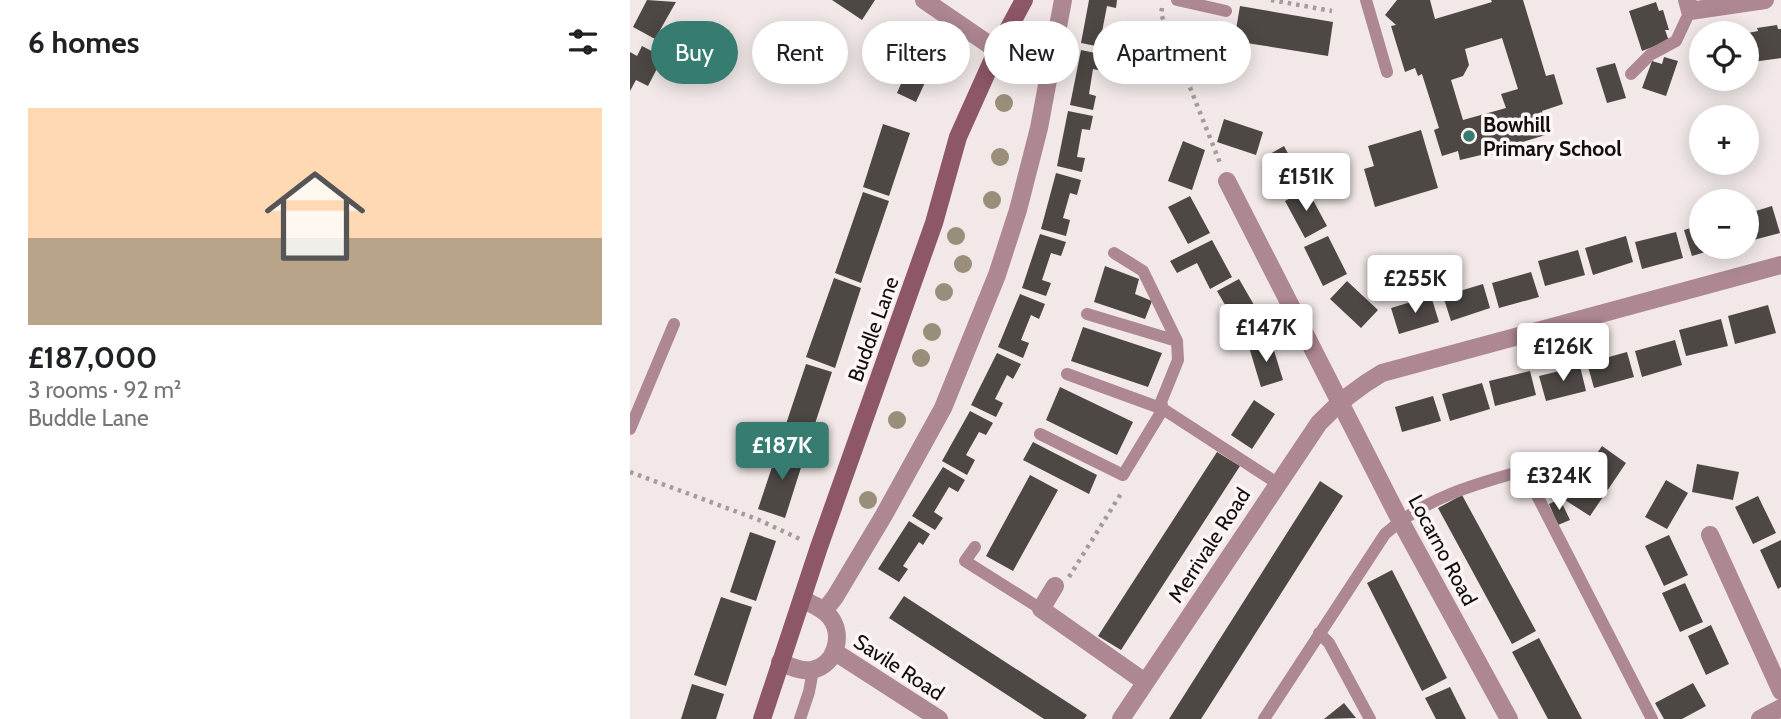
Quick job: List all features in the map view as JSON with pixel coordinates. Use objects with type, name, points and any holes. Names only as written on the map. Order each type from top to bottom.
[{"type":"street","points":[[924,0],[984,41]]},
{"type":"street","name":"Buddle Lane","points":[[1013,21],[1024,0]]},
{"type":"street","points":[[802,599],[824,611],[835,597],[943,408],[997,275],[1018,210],[1039,128],[1063,0]]},
{"type":"street","points":[[1688,6],[1765,0]]},
{"type":"street","name":"Buddle Lane","points":[[762,719],[819,547],[934,223],[958,137],[984,80]]},
{"type":"street","points":[[1227,181],[1341,400]]},
{"type":"street","name":"Merrivale Road","points":[[1122,719],[1277,483],[1319,423],[1341,400],[1382,373],[1781,265]]},
{"type":"street","name":"Locarno Road","points":[[1341,400],[1400,520],[1508,719]]},
{"type":"street","points":[[1710,535],[1781,691]]},
{"type":"street","points":[[1055,586],[1041,609],[1145,682]]},
{"type":"street","name":"Savile Road","points":[[813,670],[823,665],[835,652],[838,638],[832,618],[824,611]]},
{"type":"street","name":"Savile Road","points":[[835,652],[939,719]]},
{"type":"street","points":[[780,662],[795,668],[813,670]]},
{"type":"street","points":[[1760,719],[1781,708]]},
{"type":"lane","points":[[1177,0],[1226,11]]},
{"type":"lane","points":[[1366,0],[1387,72]]},
{"type":"lane","points":[[1631,74],[1650,55],[1676,41],[1688,6]]},
{"type":"lane","points":[[1040,434],[1123,475],[1163,409],[1161,402],[1178,360],[1178,341],[1143,271],[1114,253]]},
{"type":"lane","points":[[1087,314],[1178,341]]},
{"type":"lane","points":[[630,429],[674,324]]},
{"type":"lane","points":[[1067,374],[1163,409],[1277,483]]},
{"type":"lane","points":[[1264,719],[1385,534],[1400,520],[1464,487],[1522,471],[1527,476],[1652,719]]},
{"type":"lane","points":[[975,547],[965,561],[1041,609]]},
{"type":"lane","points":[[1319,633],[1329,643],[1370,719]]},
{"type":"lane","points":[[800,719],[813,670]]},
{"type":"path","points":[[1163,0],[1161,14],[1227,181]]},
{"type":"path","points":[[1271,0],[1332,11]]},
{"type":"path","points":[[630,472],[759,520],[819,547]]},
{"type":"path","points":[[1055,586],[1066,582],[1125,487],[1123,475]]},
{"type":"building","points":[[647,0],[676,2],[665,21],[651,21],[651,37],[633,27]]},
{"type":"building","points":[[832,0],[875,0],[862,20]]},
{"type":"building","points":[[1089,0],[1117,0],[1116,8],[1107,6],[1104,21],[1093,21],[1093,45],[1081,43]]},
{"type":"building","points":[[1397,0],[1430,0],[1435,19],[1492,2],[1491,0],[1523,0],[1546,76],[1554,74],[1563,104],[1542,111],[1549,134],[1516,144],[1517,148],[1482,157],[1481,155],[1460,160],[1458,151],[1442,156],[1434,130],[1439,128],[1422,74],[1418,76],[1415,68],[1405,72],[1391,26],[1396,25],[1385,15]],"holes":[[[1502,38],[1518,89],[1501,94],[1506,108],[1463,120],[1451,80],[1463,76],[1469,65],[1465,49]]]},
{"type":"building","points":[[1656,2],[1659,11],[1663,10],[1669,41],[1642,51],[1629,11]]},
{"type":"building","points":[[1240,6],[1333,22],[1328,56],[1251,44],[1251,21],[1237,21]]},
{"type":"building","points":[[1777,25],[1778,29],[1781,29],[1781,58],[1759,61],[1759,28]]},
{"type":"building","points":[[642,46],[651,51],[651,80],[648,86],[636,80],[630,91],[630,52],[637,56]]},
{"type":"building","points":[[1081,50],[1093,52],[1089,94],[1096,96],[1093,110],[1070,105],[1074,84],[1079,84]]},
{"type":"building","points":[[1664,57],[1678,61],[1666,96],[1642,88],[1652,61],[1662,64]]},
{"type":"building","points":[[1615,63],[1626,98],[1607,103],[1596,68]]},
{"type":"building","points":[[901,84],[924,84],[916,102],[897,93]]},
{"type":"building","points":[[1068,111],[1093,116],[1090,130],[1082,129],[1077,157],[1085,158],[1082,172],[1057,166]]},
{"type":"building","points":[[1224,119],[1263,132],[1256,155],[1217,142]]},
{"type":"building","points":[[883,124],[910,133],[889,196],[863,187]]},
{"type":"building","points":[[1421,130],[1438,188],[1375,207],[1364,169],[1374,166],[1368,146]]},
{"type":"building","points":[[1183,141],[1205,150],[1192,190],[1168,181]]},
{"type":"building","points":[[1284,146],[1304,183],[1283,194],[1263,158]]},
{"type":"building","points":[[1056,173],[1081,180],[1077,195],[1070,193],[1063,218],[1070,220],[1066,236],[1041,229]]},
{"type":"building","points":[[1307,189],[1327,226],[1305,238],[1285,201]]},
{"type":"building","points":[[863,192],[889,201],[861,283],[835,273]]},
{"type":"building","points":[[1190,196],[1210,233],[1188,244],[1168,207]]},
{"type":"building","points":[[1772,206],[1780,233],[1759,239],[1759,210]]},
{"type":"building","points":[[1689,229],[1689,246],[1684,230]]},
{"type":"building","points":[[1676,232],[1683,258],[1642,269],[1635,242]]},
{"type":"building","points":[[1040,234],[1066,242],[1061,256],[1051,253],[1042,280],[1051,283],[1046,296],[1022,288]]},
{"type":"building","points":[[1328,236],[1347,274],[1323,286],[1304,247]]},
{"type":"building","points":[[1626,236],[1633,262],[1593,275],[1585,248]]},
{"type":"building","points":[[1212,240],[1232,277],[1210,289],[1197,263],[1177,273],[1170,261]]},
{"type":"building","points":[[1578,250],[1585,275],[1545,286],[1538,261]]},
{"type":"building","points":[[1105,266],[1139,279],[1135,294],[1152,301],[1145,319],[1094,302]]},
{"type":"building","points":[[1531,272],[1539,297],[1499,308],[1492,283]]},
{"type":"building","points":[[834,278],[861,288],[835,368],[806,357]]},
{"type":"building","points":[[1239,279],[1261,317],[1239,329],[1217,291]]},
{"type":"building","points":[[1347,281],[1378,310],[1361,328],[1330,299]]},
{"type":"building","points":[[1483,284],[1490,308],[1451,321],[1443,296]]},
{"type":"building","points":[[1020,294],[1045,304],[1039,319],[1031,315],[1021,340],[1029,343],[1023,358],[998,347]]},
{"type":"building","points":[[1431,296],[1439,322],[1399,334],[1391,308]]},
{"type":"building","points":[[1768,305],[1776,333],[1735,344],[1728,316]]},
{"type":"building","points":[[1721,319],[1728,346],[1686,356],[1679,330]]},
{"type":"building","points":[[1083,327],[1162,353],[1148,387],[1071,361]]},
{"type":"building","points":[[1675,340],[1682,365],[1642,377],[1635,351]]},
{"type":"building","points":[[1271,341],[1283,380],[1261,387],[1249,347]]},
{"type":"building","points":[[1627,352],[1634,377],[1594,388],[1587,363]]},
{"type":"building","points":[[997,353],[1021,364],[1013,379],[1007,375],[995,399],[1003,403],[996,417],[971,405]]},
{"type":"building","points":[[806,364],[832,372],[806,451],[780,442]]},
{"type":"building","points":[[1580,366],[1586,391],[1546,401],[1539,376]]},
{"type":"building","points":[[1530,371],[1536,395],[1495,406],[1489,381]]},
{"type":"building","points":[[1482,383],[1490,409],[1450,421],[1442,394]]},
{"type":"building","points":[[1060,387],[1133,422],[1117,455],[1046,420]]},
{"type":"building","points":[[1433,396],[1441,421],[1402,432],[1395,407]]},
{"type":"building","points":[[1254,400],[1275,414],[1252,449],[1231,435]]},
{"type":"building","points":[[970,411],[993,423],[986,435],[979,432],[966,455],[975,460],[967,475],[942,461]]},
{"type":"building","points":[[1033,442],[1097,475],[1089,494],[1023,460]]},
{"type":"building","points":[[779,446],[805,455],[785,518],[758,509]]},
{"type":"building","points":[[1602,446],[1626,463],[1590,516],[1565,500]]},
{"type":"building","points":[[1217,452],[1240,466],[1121,650],[1098,636]]},
{"type":"building","points":[[1697,464],[1739,472],[1733,500],[1692,492]]},
{"type":"building","points":[[943,467],[965,480],[958,492],[949,487],[934,512],[943,518],[935,530],[912,516]]},
{"type":"building","points":[[1030,475],[1058,490],[1013,571],[986,556]]},
{"type":"building","points":[[1666,480],[1688,493],[1667,529],[1645,517]]},
{"type":"building","points":[[1320,481],[1343,496],[1201,719],[1169,719]]},
{"type":"building","points":[[1462,495],[1536,631],[1512,644],[1438,508]]},
{"type":"building","points":[[1758,496],[1776,533],[1753,544],[1735,507]]},
{"type":"building","points":[[1560,499],[1570,520],[1558,525],[1549,504]]},
{"type":"building","points":[[909,521],[930,534],[923,545],[919,542],[903,566],[908,569],[899,582],[878,569]]},
{"type":"building","points":[[750,532],[776,541],[756,601],[730,592]]},
{"type":"building","points":[[1669,535],[1688,575],[1664,586],[1645,546]]},
{"type":"building","points":[[1781,540],[1781,587],[1778,589],[1760,550]]},
{"type":"building","points":[[1392,570],[1447,678],[1422,691],[1367,583]]},
{"type":"building","points":[[1685,583],[1703,622],[1680,632],[1662,593]]},
{"type":"building","points":[[904,596],[1087,715],[1084,719],[1044,719],[889,618]]},
{"type":"building","points":[[721,597],[752,607],[726,686],[694,675]]},
{"type":"building","points":[[1711,625],[1729,664],[1706,675],[1688,636]]},
{"type":"building","points":[[1539,638],[1582,719],[1548,719],[1512,652]]},
{"type":"building","points":[[1693,683],[1706,706],[1682,719],[1664,719],[1655,703]]},
{"type":"building","points":[[692,684],[724,694],[716,719],[681,719]]},
{"type":"building","points":[[1450,687],[1466,719],[1436,719],[1425,698]]},
{"type":"building","points":[[1344,703],[1356,718],[1324,719]]},
{"type":"place","name":"Bowhill Primary School","points":[[1469,136]]}]
